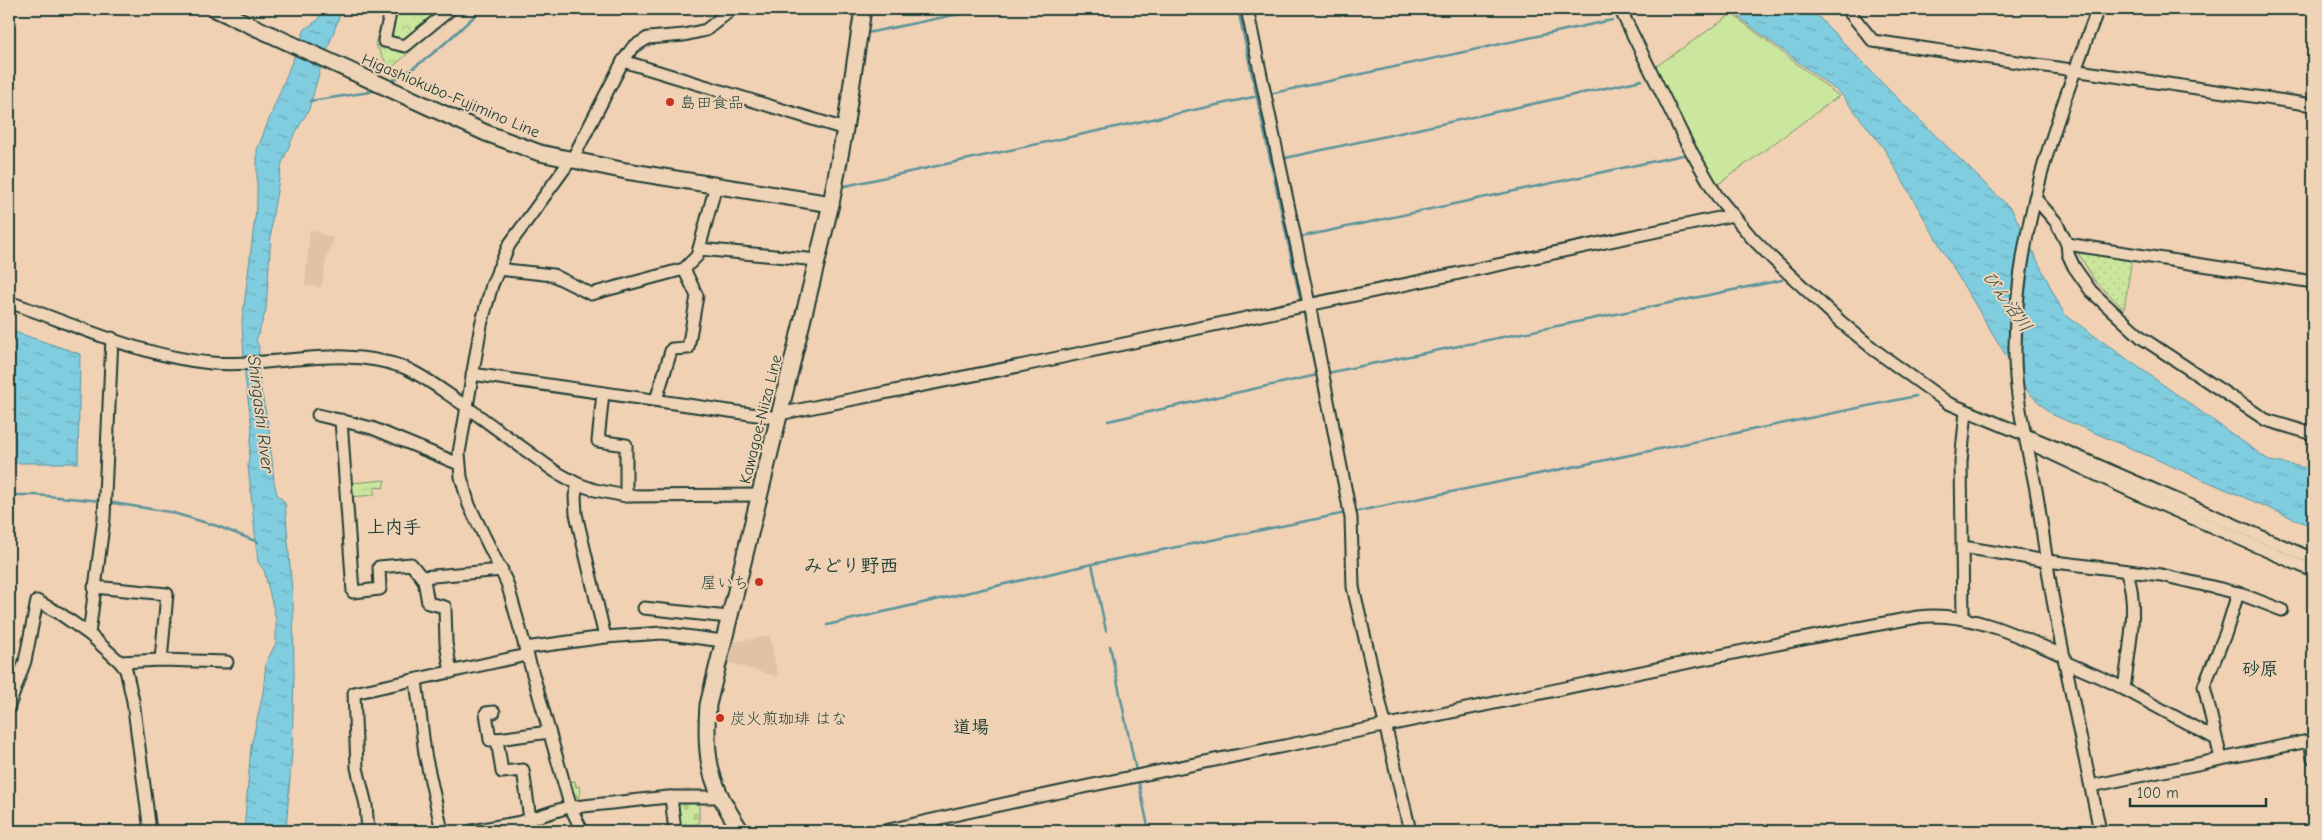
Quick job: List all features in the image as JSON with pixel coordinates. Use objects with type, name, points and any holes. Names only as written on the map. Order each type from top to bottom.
[{"type":"main road","name":"Higashiokubo-Fujimino Line","points":[[215,9],[512,143],[571,160],[831,204]]},
{"type":"main road","name":"Kawagoe-Niiza Line","points":[[741,831],[719,797],[712,772],[706,733],[710,690],[831,204],[845,129],[863,9]]},
{"type":"street","points":[[391,9],[384,41],[405,46],[451,9]]},
{"type":"street","points":[[582,831],[570,808],[507,583],[469,505],[459,464],[472,374],[484,311],[498,269],[509,245],[571,160],[623,61],[640,42],[648,38],[684,35],[706,30],[732,9]]},
{"type":"street","points":[[1247,9],[1352,518],[1353,587],[1410,831]]},
{"type":"street","points":[[1620,9],[1704,175],[1733,215],[1774,260],[1851,331],[1943,400],[2144,497],[2313,571]]},
{"type":"street","points":[[1846,9],[1873,41],[2313,105]]},
{"type":"street","points":[[2098,9],[2056,120],[2031,214],[2021,273],[2014,346],[2016,396],[2065,659],[2100,831]]},
{"type":"street","points":[[623,61],[845,129]]},
{"type":"street","points":[[498,269],[553,275],[591,294],[684,269],[697,256],[716,185]]},
{"type":"street","points":[[2035,198],[2052,216],[2067,244],[2068,254],[2074,267],[2091,292],[2142,338],[2266,420],[2313,434]]},
{"type":"street","points":[[472,374],[779,416],[1733,215]]},
{"type":"street","points":[[2067,244],[2313,282]]},
{"type":"street","points":[[699,249],[818,260]]},
{"type":"street","points":[[656,400],[672,348],[688,348],[698,296],[684,269]]},
{"type":"street","points":[[9,302],[175,358],[221,363],[353,357],[385,362],[416,373],[556,472],[578,484],[595,490],[626,496],[759,495]]},
{"type":"street","points":[[89,634],[104,518],[112,338]]},
{"type":"street","points":[[603,392],[598,441],[626,445],[626,496]]},
{"type":"street","points":[[1963,618],[1961,462],[1966,411]]},
{"type":"street","points":[[318,416],[372,428],[459,464]]},
{"type":"street","points":[[341,420],[353,592],[380,589],[379,567],[411,564],[422,577],[428,603],[445,607],[446,643],[451,672]]},
{"type":"street","points":[[2024,438],[2313,560]]},
{"type":"street","points":[[578,484],[575,496],[576,514],[605,637]]},
{"type":"street","points":[[1963,547],[2047,561],[2161,574],[2238,593],[2282,610]]},
{"type":"street","points":[[422,577],[502,570]]},
{"type":"street","points":[[2124,689],[2133,602],[2132,585],[2126,571]]},
{"type":"street","points":[[94,587],[167,594],[161,660]]},
{"type":"street","points":[[2221,759],[2204,686],[2226,632],[2238,593]]},
{"type":"street","points":[[9,706],[25,661],[38,601],[89,634],[120,662],[126,670],[131,685],[150,831]]},
{"type":"street","points":[[644,608],[728,617]]},
{"type":"street","points":[[884,831],[979,809],[1386,726],[1788,640],[1930,616],[1963,618],[1995,628],[2065,659],[2216,739]]},
{"type":"street","points":[[368,831],[366,805],[357,768],[354,693],[451,672],[526,651],[605,637],[662,633],[723,641]]},
{"type":"street","points":[[120,662],[161,660],[227,662]]},
{"type":"street","points":[[416,680],[425,754],[442,831]]},
{"type":"street","points":[[494,712],[486,713],[490,740],[549,732]]},
{"type":"street","points":[[497,739],[502,772],[523,770],[530,819]]},
{"type":"street","points":[[2091,786],[2312,741],[2313,758]]},
{"type":"street","points":[[472,831],[508,825],[570,808],[671,796],[719,797]]},
{"type":"street","points":[[671,796],[675,831]]},
{"type":"street","points":[[2309,831],[2313,830]]},
{"type":"shaded area","points":[[310,229],[334,239],[328,253],[321,287],[305,285]]},
{"type":"shaded area","points":[[770,636],[778,677],[723,661],[727,643]]},
{"type":"green space","points":[[385,9],[459,9],[390,69],[375,44]]},
{"type":"green space","points":[[1732,14],[1839,96],[1717,185],[1710,176],[1655,67]]},
{"type":"green space","points":[[2077,251],[2132,258],[2124,309],[2095,281]]},
{"type":"green space","points":[[385,480],[383,488],[375,487],[374,495],[349,497],[348,487],[352,487],[352,483]]},
{"type":"green space","points":[[575,781],[576,787],[579,786],[580,795],[578,796],[579,802],[572,803],[566,782]]},
{"type":"green space","points":[[678,800],[699,800],[699,824],[678,825]]},
{"type":"water","name":"Shingashi River","points":[[322,9],[342,9],[320,70],[309,109],[292,139],[282,163],[272,219],[266,310],[256,341],[259,347],[258,376],[269,428],[274,482],[277,494],[285,503],[293,605],[292,751],[286,831],[244,831],[251,747],[263,693],[266,663],[276,643],[276,619],[264,570],[258,562],[248,466],[252,429],[245,376],[242,322],[257,202],[257,150],[305,29],[318,20]]},
{"type":"water","name":"びん沼川","points":[[1728,9],[1811,9],[1890,91],[2012,210],[2064,314],[2270,461],[2313,469],[2313,527],[2051,414],[2028,392],[1883,147],[1841,94]]},
{"type":"water","points":[[9,330],[80,354],[78,463],[9,463]]},
{"type":"water","points":[[9,606],[15,617],[9,638]]},
{"type":"waterway","points":[[390,82],[427,58],[482,9]]},
{"type":"waterway","points":[[867,33],[983,9]]},
{"type":"waterway","points":[[1238,9],[1301,303]]},
{"type":"waterway","points":[[1269,94],[1612,20]]},
{"type":"waterway","points":[[1281,159],[1642,80]]},
{"type":"waterway","points":[[310,101],[370,92],[376,89]]},
{"type":"waterway","points":[[845,186],[1258,96]]},
{"type":"waterway","points":[[1300,237],[1683,155]]},
{"type":"waterway","points":[[1327,373],[1782,280]]},
{"type":"waterway","points":[[1303,308],[1331,447]]},
{"type":"waterway","points":[[1108,421],[1317,375]]},
{"type":"waterway","points":[[1354,512],[1916,396]]},
{"type":"waterway","points":[[9,495],[36,495],[102,501]]},
{"type":"waterway","points":[[107,502],[170,512],[217,526],[258,542]]},
{"type":"waterway","points":[[827,625],[1092,564],[1346,513]]},
{"type":"waterway","points":[[1092,564],[1106,631]]},
{"type":"waterway","points":[[1358,580],[1360,592]]},
{"type":"waterway","points":[[1110,646],[1136,771]]},
{"type":"waterway","points":[[1139,784],[1149,831]]},
{"type":"place","name":"島田食品","points":[[670,102]]},
{"type":"place","name":"屋いち","points":[[759,582]]},
{"type":"place","name":"炭火煎珈琲 はな","points":[[720,718]]},
{"type":"district","name":"上内手","points":[[394,527]]},
{"type":"district","name":"みどり野西","points":[[851,565]]},
{"type":"district","name":"砂原","points":[[2260,669]]},
{"type":"district","name":"道場","points":[[971,727]]}]
